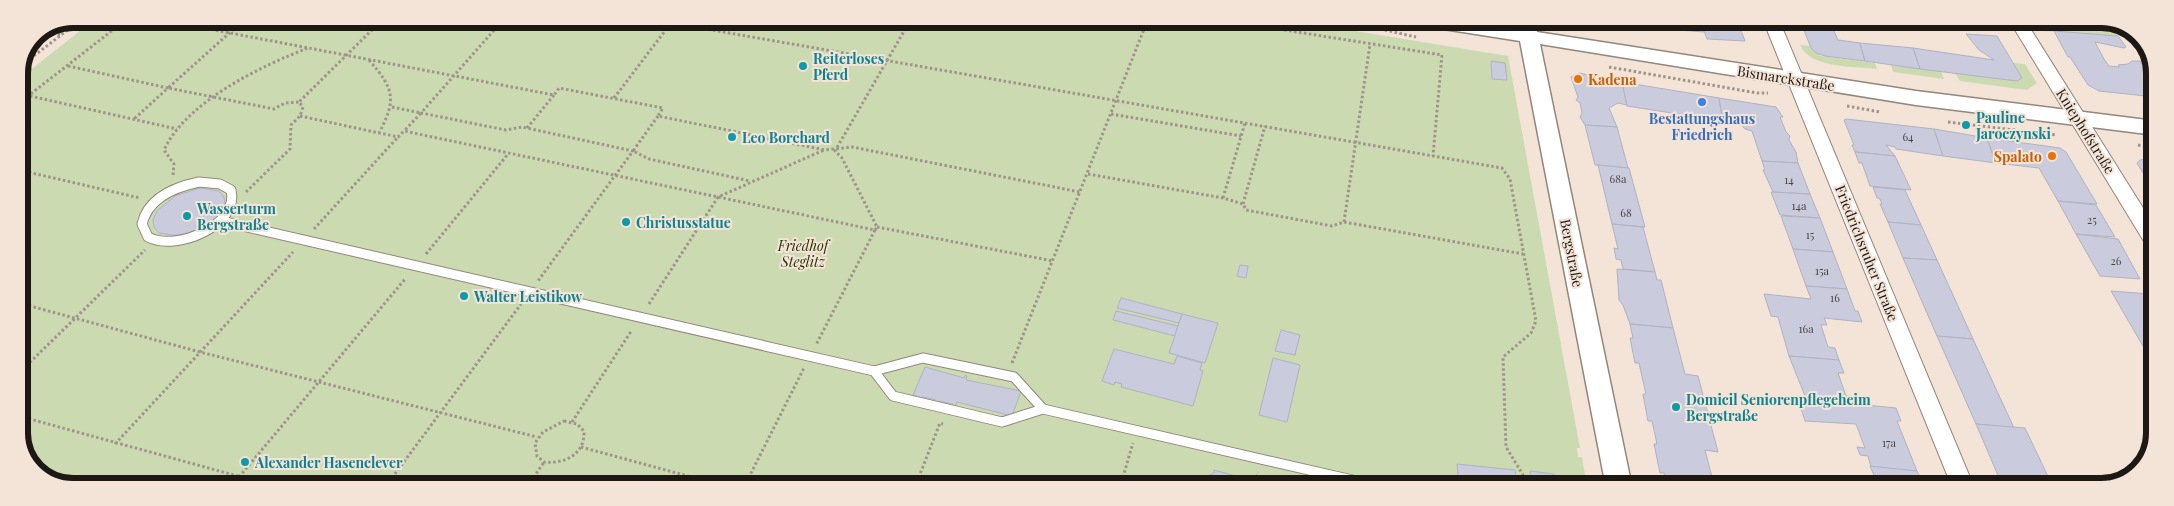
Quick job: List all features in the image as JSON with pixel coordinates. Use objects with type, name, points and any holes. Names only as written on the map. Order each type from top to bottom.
[{"type":"street","name":"Bismarckstraße","points":[[1527,28],[1796,80],[2146,127]]},
{"type":"street","name":"Bergstraße","points":[[1527,28],[1617,478]]},
{"type":"street","name":"Friedrichsruher Straße","points":[[1774,28],[1958,478]]},
{"type":"street","name":"Kniephofstraße","points":[[2022,28],[2146,230]]},
{"type":"lane","points":[[199,182],[223,184],[230,189],[233,197],[232,206],[221,222],[198,236],[183,241],[167,243],[155,241],[146,236],[142,229],[142,220],[147,211],[156,202],[171,191],[199,182]]},
{"type":"lane","points":[[221,222],[416,265],[874,372],[923,358],[1014,377],[1043,409]]},
{"type":"lane","points":[[874,372],[893,396],[1002,422],[1043,409],[1344,478]]},
{"type":"path","points":[[29,60],[71,28]]},
{"type":"path","points":[[30,96],[116,28]]},
{"type":"path","points":[[208,28],[554,95]]},
{"type":"path","points":[[133,119],[235,28]]},
{"type":"path","points":[[68,66],[274,109],[285,103],[299,102],[374,28]]},
{"type":"path","points":[[115,444],[421,113],[496,28]]},
{"type":"path","points":[[614,99],[667,28]]},
{"type":"path","points":[[699,28],[1502,168],[1510,179],[1536,321],[1531,333],[1503,357],[1506,448],[1524,475],[1524,478]]},
{"type":"path","points":[[835,151],[906,28]]},
{"type":"path","points":[[1007,376],[1144,28]]},
{"type":"path","points":[[1271,28],[1442,56],[1433,156]]},
{"type":"path","points":[[52,33],[62,35]]},
{"type":"path","points":[[1344,222],[1370,44]]},
{"type":"path","points":[[171,191],[174,164],[164,150],[169,138],[212,97],[230,83],[259,67],[308,48]]},
{"type":"path","points":[[369,60],[390,88],[392,107],[379,133]]},
{"type":"path","points":[[527,128],[559,88],[663,108],[618,172]]},
{"type":"path","points":[[30,96],[178,129]]},
{"type":"path","points":[[232,206],[290,149],[291,125],[300,116],[303,108],[299,102]]},
{"type":"path","points":[[392,107],[506,130],[527,128],[633,151],[649,160],[750,182]]},
{"type":"path","points":[[1111,114],[1241,136]]},
{"type":"path","points":[[300,116],[398,137]]},
{"type":"path","points":[[658,116],[825,150],[835,151],[852,147],[1080,192]]},
{"type":"path","points":[[1223,198],[1245,123]]},
{"type":"path","points":[[1265,126],[1243,204],[1246,210],[1332,226],[1344,222],[1523,254]]},
{"type":"path","points":[[404,131],[508,154],[1053,262]]},
{"type":"path","points":[[572,422],[718,196],[825,150]]},
{"type":"path","points":[[835,151],[842,158],[876,228]]},
{"type":"path","points":[[239,477],[508,154]]},
{"type":"path","points":[[28,172],[140,198]]},
{"type":"path","points":[[1088,174],[1223,198],[1243,204]]},
{"type":"path","points":[[748,478],[876,228]]},
{"type":"path","points":[[28,364],[155,241]]},
{"type":"path","points":[[28,305],[200,352],[537,437]]},
{"type":"path","points":[[392,478],[441,412]]},
{"type":"path","points":[[28,419],[243,478]]},
{"type":"path","points":[[572,422],[584,431],[582,447],[564,461],[544,462],[535,454],[534,449],[537,437],[542,431],[556,423],[572,422]]},
{"type":"path","points":[[919,478],[940,423],[950,426]]},
{"type":"path","points":[[1123,478],[1137,430]]},
{"type":"path","points":[[582,447],[698,478]]},
{"type":"path","points":[[533,478],[544,462]]},
{"type":"green space","name":"Friedhof Steglitz","points":[[84,28],[1337,28],[1508,56],[1580,448],[1577,448],[1578,457],[1582,457],[1586,478],[64,478],[45,469],[39,463],[31,451],[28,442],[28,72]]},
{"type":"green space","points":[[2040,28],[2110,28],[2127,36],[2042,31]]},
{"type":"green space","points":[[1800,45],[1811,46],[1814,52],[1821,56],[1875,63],[1877,69],[1834,65],[1823,62],[1805,53]]},
{"type":"green space","points":[[2013,63],[2025,64],[2037,83],[2027,90],[1960,81],[1955,73],[2017,81],[2022,78]]},
{"type":"green space","points":[[1891,65],[1941,71],[1944,79],[1893,72]]},
{"type":"building","points":[[1653,28],[1703,28],[1704,32]]},
{"type":"building","points":[[1703,28],[1740,28],[1745,41],[1707,39]]},
{"type":"building","points":[[1803,28],[1833,28],[1838,40],[1860,43],[1865,61],[1825,56],[1816,53],[1811,48]]},
{"type":"building","points":[[2054,31],[2118,36],[2126,47],[2095,42],[2109,66],[2120,67],[2118,65],[2140,61],[2146,71],[2146,96],[2099,91],[2088,85],[2070,57],[2068,57]]},
{"type":"building","points":[[1966,34],[1997,36],[2022,78],[2017,81],[1920,69],[1913,48],[1994,60],[1979,50]]},
{"type":"building","points":[[1860,43],[1913,48],[1920,69],[1865,61]]},
{"type":"building","points":[[1491,61],[1505,63],[1507,80],[1492,79]]},
{"type":"building","points":[[1579,73],[1622,82],[1627,105],[1618,103],[1609,108],[1617,127],[1585,125],[1580,117],[1582,113],[1580,103],[1576,100],[1578,97],[1571,77]]},
{"type":"building","points":[[1622,82],[1719,98],[1723,121],[1627,106]]},
{"type":"building","points":[[1719,98],[1776,107],[1783,117],[1780,117],[1786,132],[1790,136],[1789,140],[1796,152],[1798,163],[1762,161],[1752,131],[1745,129],[1740,123],[1723,121]]},
{"type":"building","points":[[1844,120],[1934,129],[1943,156],[1896,149],[1886,145],[1895,156],[1855,152]]},
{"type":"building","points":[[1585,125],[1617,127],[1628,168],[1595,165]]},
{"type":"building","points":[[1934,129],[1987,138],[1996,163],[1943,156]]},
{"type":"building","points":[[1987,138],[2060,148],[2066,152],[2097,204],[2058,201],[2039,168],[1996,163]]},
{"type":"building","points":[[1855,152],[1895,156],[1911,190],[1870,186],[1862,163],[1859,163]]},
{"type":"building","points":[[2146,159],[2146,178],[2137,163],[2140,160]]},
{"type":"building","points":[[1762,161],[1798,163],[1810,194],[1773,192],[1763,170],[1765,170]]},
{"type":"building","points":[[1598,165],[1629,168],[1645,227],[1612,224]]},
{"type":"building","points":[[1873,187],[1905,190],[1921,225],[1888,222],[1880,204],[1882,204],[1880,199],[1877,198]]},
{"type":"building","name":"Wasserturm Bergstraße","points":[[200,188],[219,191],[224,197],[225,204],[222,212],[215,220],[204,228],[179,236],[159,233],[154,227],[153,220],[157,211],[175,196]]},
{"type":"building","points":[[1771,192],[1810,194],[1820,218],[1780,215]]},
{"type":"building","points":[[2058,201],[2096,205],[2115,237],[2076,234]]},
{"type":"building","points":[[1781,216],[1820,218],[1833,252],[1793,249]]},
{"type":"building","points":[[1888,222],[1921,225],[1937,260],[1903,258]]},
{"type":"building","points":[[1612,224],[1643,227],[1655,272],[1623,269],[1621,260],[1616,259],[1614,248],[1618,249]]},
{"type":"building","points":[[2076,234],[2118,239],[2140,279],[2100,276]]},
{"type":"building","points":[[1793,249],[1833,252],[1847,289],[1806,286]]},
{"type":"building","points":[[1903,258],[1937,260],[1973,339],[1937,336]]},
{"type":"building","points":[[1240,265],[1248,266],[1246,278],[1237,276]]},
{"type":"building","points":[[1617,269],[1655,272],[1657,280],[1661,280],[1673,328],[1630,324],[1623,305],[1619,300]]},
{"type":"building","points":[[1806,286],[1847,289],[1855,311],[1858,311],[1862,322],[1824,318],[1827,325],[1821,325],[1828,347],[1835,348],[1839,360],[1789,356],[1778,317],[1771,316],[1764,294],[1811,299]]},
{"type":"building","points":[[2111,291],[2146,294],[2146,351]]},
{"type":"building","points":[[1121,298],[1182,314],[1179,323],[1117,308]]},
{"type":"building","points":[[1116,311],[1178,326],[1175,336],[1113,320]]},
{"type":"building","points":[[1182,314],[1218,323],[1205,363],[1169,353]]},
{"type":"building","name":"Domicil Seniorenpflegeheim Bergstraße","points":[[1630,324],[1673,328],[1685,374],[1698,376],[1718,452],[1705,450],[1712,478],[1665,478],[1664,473],[1660,473],[1654,444],[1657,444],[1652,421],[1648,421],[1643,394],[1646,394],[1639,363],[1635,363],[1630,338],[1633,338]]},
{"type":"building","points":[[1281,330],[1300,335],[1295,355],[1275,351]]},
{"type":"building","points":[[1937,336],[1973,339],[2014,428],[1976,424]]},
{"type":"building","points":[[1114,349],[1174,364],[1177,356],[1202,363],[1200,370],[1203,371],[1193,406],[1121,387],[1122,384],[1115,382],[1114,385],[1102,381]]},
{"type":"building","points":[[1789,356],[1839,360],[1844,373],[1838,373],[1846,396],[1852,396],[1855,404],[1896,408],[1901,421],[1897,421],[1917,471],[1871,467],[1868,456],[1860,455],[1857,447],[1865,448],[1856,424],[1805,421],[1797,396],[1805,396]]},
{"type":"building","points":[[1273,358],[1300,365],[1287,422],[1259,415]]},
{"type":"building","points":[[925,367],[964,378],[965,375],[967,376],[966,380],[1021,391],[1012,416],[957,402],[955,407],[952,406],[953,404],[939,401],[939,403],[935,403],[936,400],[923,397],[919,399],[920,397],[913,395]]},
{"type":"building","points":[[1976,424],[2025,428],[2049,478],[1999,478]]},
{"type":"building","points":[[1457,464],[1515,470],[1516,478],[1458,478]]},
{"type":"building","points":[[1870,466],[1917,471],[1920,478],[1875,478]]},
{"type":"building","points":[[1214,470],[1243,478],[1205,478],[1214,473]]},
{"type":"building","points":[[1530,471],[1554,474],[1555,478],[1531,478]]},
{"type":"place","name":"Reiterloses Pferd","points":[[803,66]]},
{"type":"place","name":"Kadena","points":[[1578,79]]},
{"type":"place","name":"Bestattungshaus Friedrich","points":[[1702,102]]},
{"type":"place","name":"Pauline Jaroczynski","points":[[1966,125]]},
{"type":"place","name":"Leo Borchard","points":[[732,137]]},
{"type":"place","name":"Spalato","points":[[2052,156]]},
{"type":"place","name":"Wasserturm Bergstraße","points":[[187,216]]},
{"type":"place","name":"Christusstatue","points":[[626,222]]},
{"type":"place","name":"Walter Leistikow","points":[[464,296]]},
{"type":"place","name":"Domicil Seniorenpflegeheim Bergstraße","points":[[1676,407]]},
{"type":"place","name":"Alexander Hasenclever","points":[[245,462]]}]
